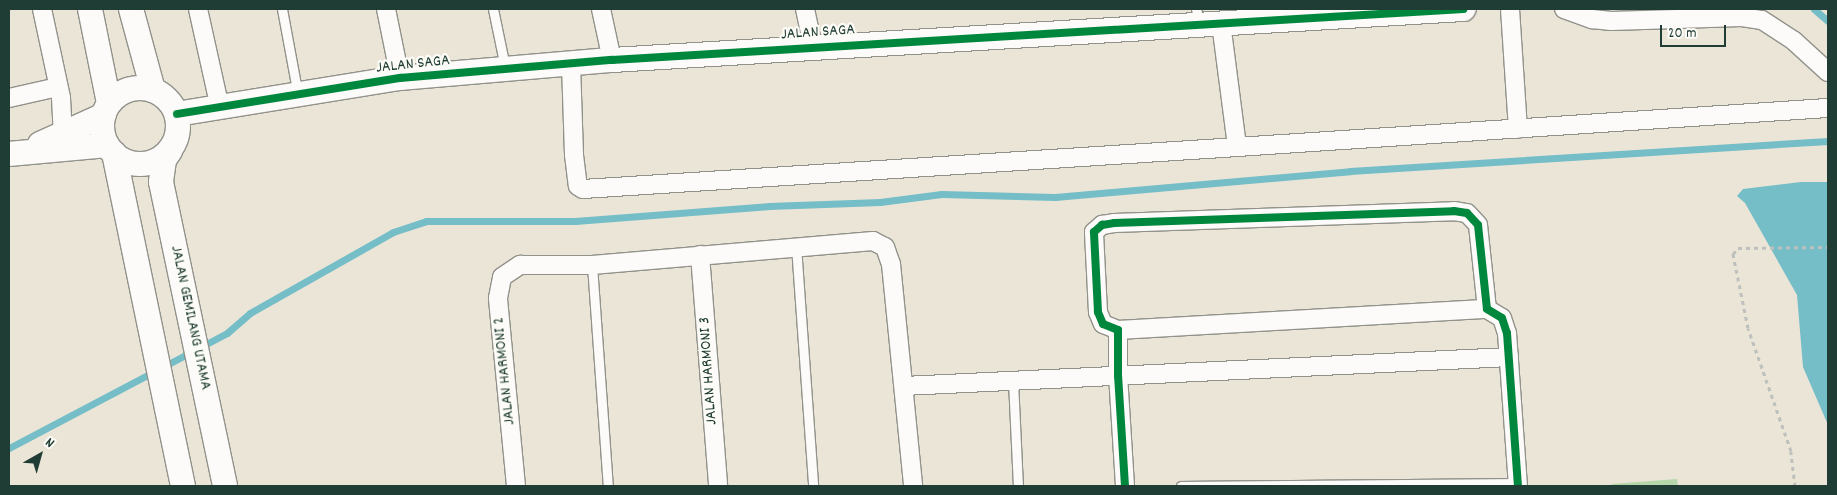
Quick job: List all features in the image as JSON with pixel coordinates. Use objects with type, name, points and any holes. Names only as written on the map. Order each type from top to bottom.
[{"type":"street","points":[[42,9],[58,87],[63,133]]},
{"type":"street","points":[[90,9],[106,109],[103,134],[110,149],[148,317],[183,486]]},
{"type":"street","points":[[131,9],[153,90]]},
{"type":"street","points":[[198,9],[220,108]]},
{"type":"street","points":[[386,9],[400,78]]},
{"type":"street","points":[[601,9],[612,60]]},
{"type":"street","points":[[805,9],[813,47]]},
{"type":"street","name":"JALAN SAGA","points":[[177,114],[400,78],[612,60],[1206,19],[1463,9]]},
{"type":"street","points":[[1510,9],[1518,129]]},
{"type":"street","points":[[1564,9],[1592,19],[1612,21],[1742,17],[1762,20],[1776,27],[1828,72]]},
{"type":"street","points":[[1206,19],[1237,147]]},
{"type":"street","points":[[571,64],[574,155],[578,186],[583,189],[1237,147],[1381,135],[1518,129],[1828,108]]},
{"type":"street","points":[[9,98],[58,87]]},
{"type":"street","points":[[129,89],[153,90],[168,100],[177,114],[178,134],[170,151],[148,164],[124,160],[110,149],[16,153],[63,133],[106,109],[129,89]]},
{"type":"street","name":"JALAN GEMILANG UTAMA","points":[[170,151],[164,160],[162,182],[225,486]]},
{"type":"street","points":[[1487,309],[1478,225],[1466,213],[1439,211],[1114,223],[1102,225],[1094,232],[1098,312],[1103,324],[1118,330],[1487,309],[1502,318],[1507,333],[1518,485]]},
{"type":"street","points":[[592,265],[796,246],[873,241],[885,247],[891,264],[913,486]]},
{"type":"street","name":"JALAN HARMONI 3","points":[[700,255],[718,486]]},
{"type":"street","name":"JALAN HARMONI 2","points":[[516,486],[498,298],[502,277],[520,265],[592,265]]},
{"type":"street","points":[[1118,330],[1118,376],[1126,486]]},
{"type":"street","points":[[904,386],[1509,357]]},
{"type":"lane","points":[[282,9],[298,95]]},
{"type":"lane","points":[[493,9],[505,70]]},
{"type":"lane","points":[[796,246],[813,486]]},
{"type":"lane","points":[[592,265],[608,486]]},
{"type":"lane","points":[[1013,381],[1018,486]]},
{"type":"lane","points":[[1181,486],[1518,485]]},
{"type":"path","points":[[1795,486],[1791,451],[1748,328],[1732,254],[1738,248],[1828,247]]},
{"type":"green space","points":[[1677,479],[1678,486],[1612,486],[1611,484]]},
{"type":"water","points":[[1801,182],[1828,182],[1828,425],[1803,367],[1797,295],[1745,203],[1737,196],[1743,189]]},
{"type":"waterway","points":[[1814,9],[1828,21]]},
{"type":"waterway","points":[[9,448],[227,333],[250,313],[393,232],[426,221],[575,221],[769,206],[880,202],[941,194],[1055,197],[1350,171],[1828,141]]},
{"type":"cycle path","points":[[177,114],[400,78],[612,60],[1463,9]]},
{"type":"cycle path","points":[[1125,486],[1118,376],[1118,330],[1103,324],[1098,312],[1094,232],[1102,225],[1114,223],[1454,211],[1467,213],[1478,225],[1487,309],[1502,318],[1507,333],[1518,486]]}]
